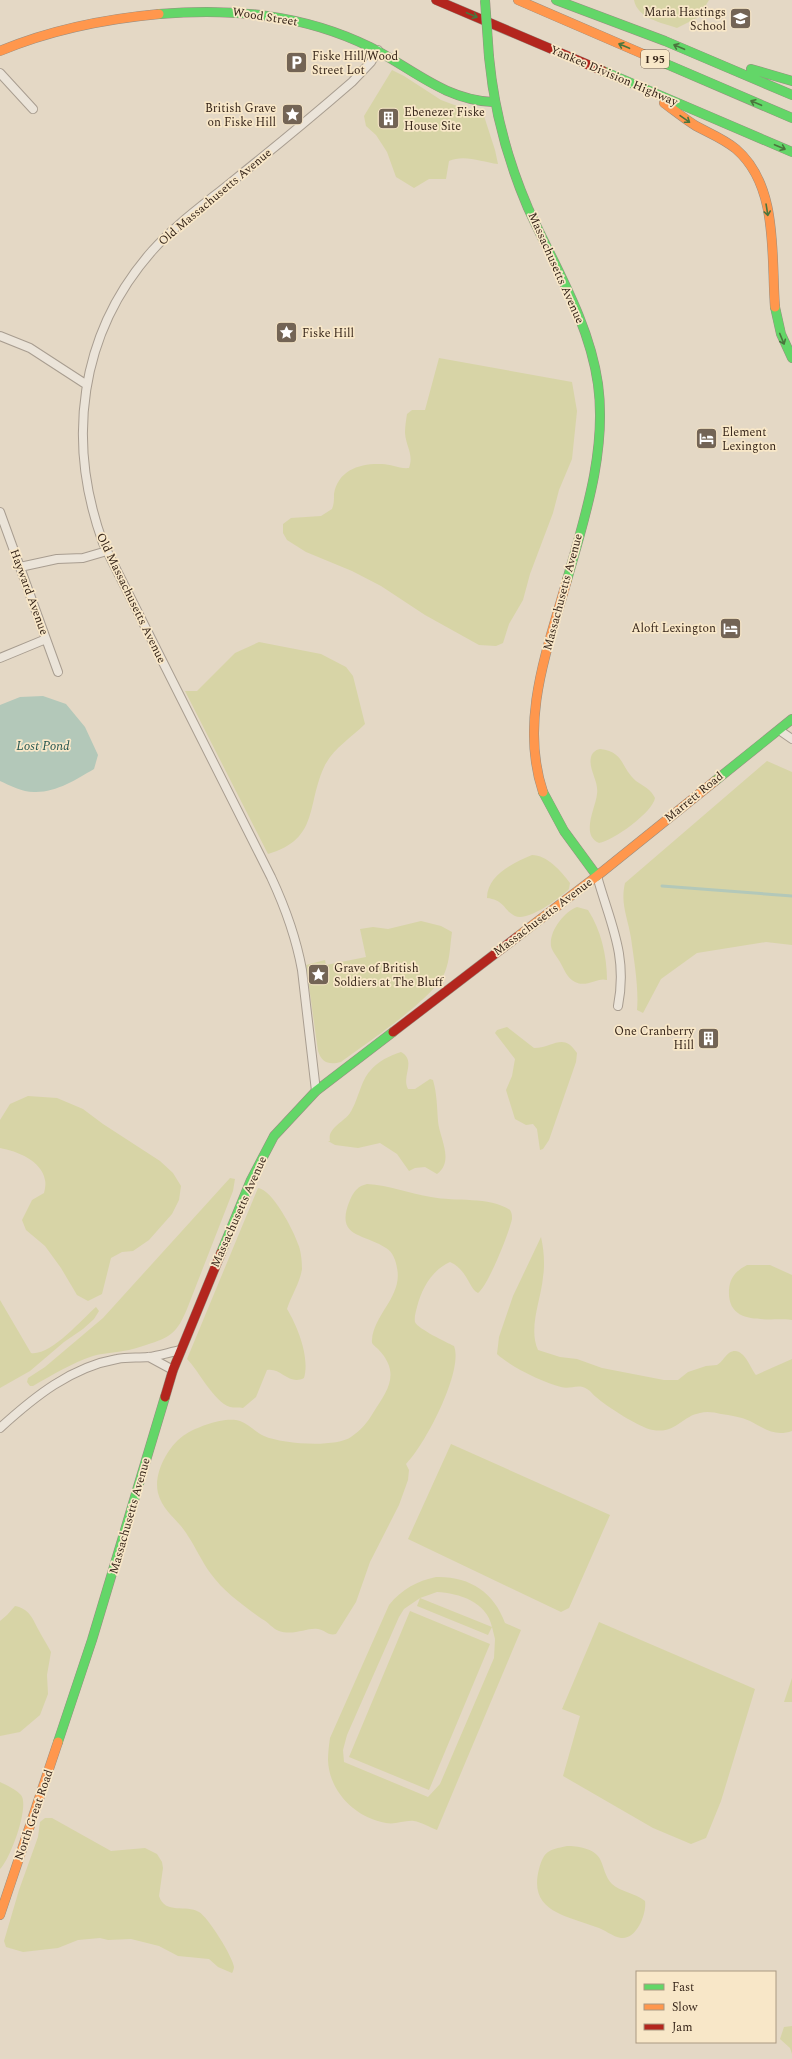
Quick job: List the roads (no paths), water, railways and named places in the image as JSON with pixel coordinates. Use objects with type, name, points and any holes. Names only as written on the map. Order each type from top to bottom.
[{"type":"main road","name":"Yankee Division Highway","points":[[436,0],[792,152]]},
{"type":"main road","name":"Massachusetts Avenue","points":[[67,1715],[110,1584],[173,1370],[257,1167],[274,1136],[316,1091],[597,876],[560,826],[544,794],[536,766],[532,728],[534,708],[544,661],[595,469],[599,444],[599,395],[590,351],[582,326],[513,172],[503,143],[493,102],[485,0]]},
{"type":"main road","name":"I 95","points":[[518,0],[792,118]]},
{"type":"main road","points":[[556,0],[700,56],[792,95]]},
{"type":"main road","name":"Wood Street","points":[[0,52],[44,35],[86,25],[154,14],[200,10],[242,12],[288,19],[333,31],[378,50],[453,94],[475,101],[493,102]]},
{"type":"main road","points":[[700,56],[792,81]]},
{"type":"main road","points":[[642,87],[689,122],[728,143],[742,154],[752,169],[764,194],[767,209],[778,326],[784,343],[792,358]]},
{"type":"main road","name":"Marrett Road","points":[[597,876],[792,719]]},
{"type":"main road","name":"North Great Road","points":[[0,1915],[67,1715]]},
{"type":"street","name":"Old Massachusetts Avenue","points":[[316,1091],[299,953],[285,908],[106,551],[93,512],[83,461],[82,428],[87,384],[98,344],[112,310],[130,280],[151,253],[197,210],[352,82],[368,66],[378,50]]},
{"type":"street","points":[[0,73],[33,109]]},
{"type":"street","points":[[0,336],[34,350],[77,380],[87,384]]},
{"type":"street","name":"Hayward Avenue","points":[[0,512],[58,672]]},
{"type":"street","points":[[20,567],[57,559],[83,558],[106,551]]},
{"type":"street","points":[[0,658],[46,639]]},
{"type":"street","points":[[779,730],[792,739]]},
{"type":"street","points":[[597,876],[615,933],[621,962],[622,976],[618,1006]]},
{"type":"street","points":[[0,1428],[30,1401],[62,1379],[112,1360],[149,1357],[181,1350]]},
{"type":"street","points":[[149,1357],[173,1370]]},
{"type":"water","name":"Lost Pond","points":[[43,696],[66,704],[85,727],[98,755],[94,769],[74,781],[52,790],[31,792],[18,789],[0,781],[0,705],[20,697]]},
{"type":"waterway","points":[[662,886],[792,896]]},
{"type":"place","name":"Maria Hastings School","points":[[741,19]]},
{"type":"place","name":"Fiske Hill/Wood Street Lot","points":[[296,63]]},
{"type":"place","name":"British Grave on Fiske Hill","points":[[292,115]]},
{"type":"place","name":"Ebenezer Fiske House Site","points":[[389,119]]},
{"type":"place","name":"Fiske Hill","points":[[287,333]]},
{"type":"place","name":"Element Lexington","points":[[706,439]]},
{"type":"place","name":"Aloft Lexington","points":[[731,628]]},
{"type":"place","name":"Grave of British Soldiers at The Bluff","points":[[318,975]]},
{"type":"place","name":"One Cranberry Hill","points":[[709,1038]]}]
